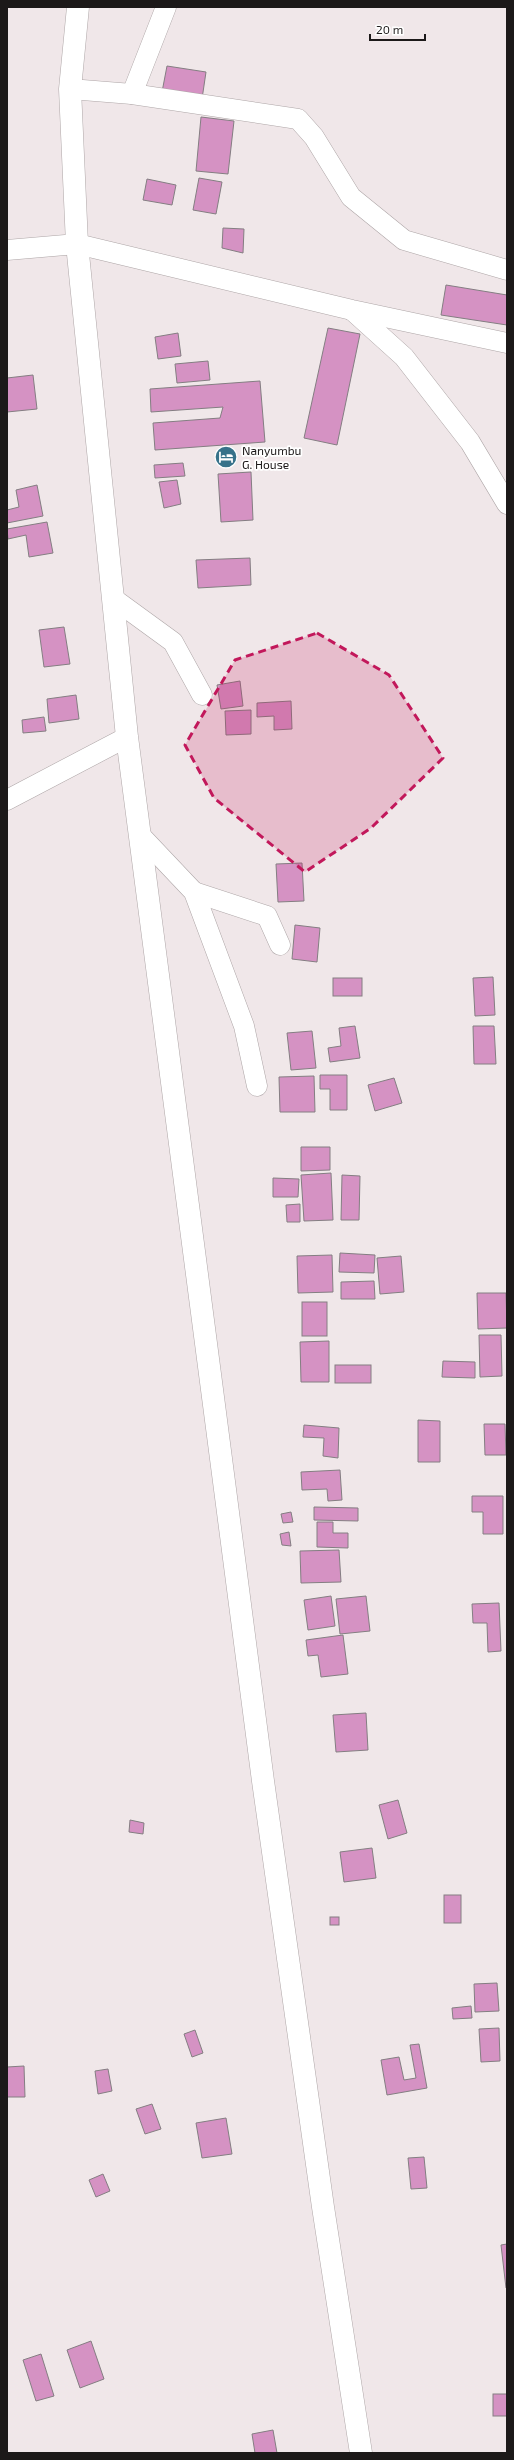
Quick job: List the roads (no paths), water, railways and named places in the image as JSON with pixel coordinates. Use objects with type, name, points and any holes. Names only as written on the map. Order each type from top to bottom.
[{"type":"main road","points":[[78,7],[70,89],[77,244],[128,737],[264,1789],[323,2207],[361,2453]]},
{"type":"street","points":[[132,94],[166,7]]},
{"type":"street","points":[[70,89],[132,94],[298,119],[314,137],[351,197],[404,240],[507,270]]},
{"type":"street","points":[[7,250],[77,244],[352,310],[507,343]]},
{"type":"street","points":[[352,310],[404,357],[470,442],[507,504]]},
{"type":"street","points":[[114,600],[173,642],[202,695]]},
{"type":"street","points":[[7,800],[128,737]]},
{"type":"street","points":[[141,836],[194,892],[244,1026],[257,1086]]},
{"type":"street","points":[[194,892],[267,916],[280,945]]},
{"type":"place","name":"Nanyumbu G. House","points":[[226,457]]}]
